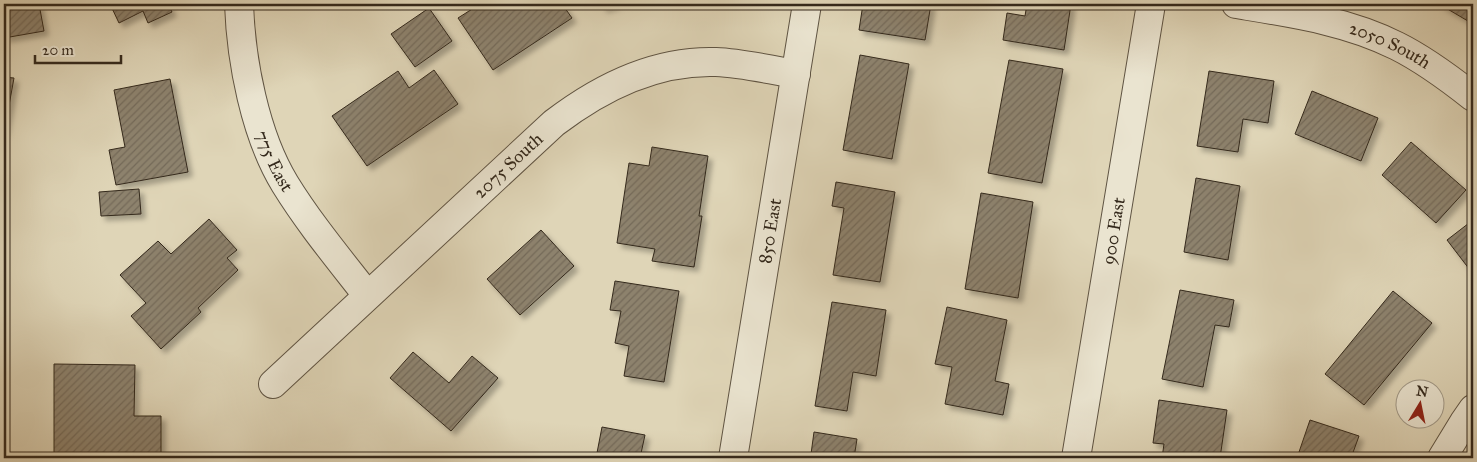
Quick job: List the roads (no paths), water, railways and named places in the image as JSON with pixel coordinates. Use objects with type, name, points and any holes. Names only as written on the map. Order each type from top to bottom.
[{"type":"street","name":"775 East","points":[[239,4],[240,36],[245,68],[253,103],[266,142],[285,183],[333,252],[367,295]]},
{"type":"street","name":"850 East","points":[[733,458],[808,4]]},
{"type":"street","name":"900 East","points":[[1076,458],[1152,4]]},
{"type":"street","name":"2050 South","points":[[1236,4],[1309,17],[1354,28],[1413,55],[1438,70],[1473,97]]},
{"type":"street","name":"2075 South","points":[[273,384],[367,295],[554,123],[574,107],[618,82],[665,67],[707,62],[741,64],[796,74]]},
{"type":"street","points":[[1442,458],[1473,409]]}]
